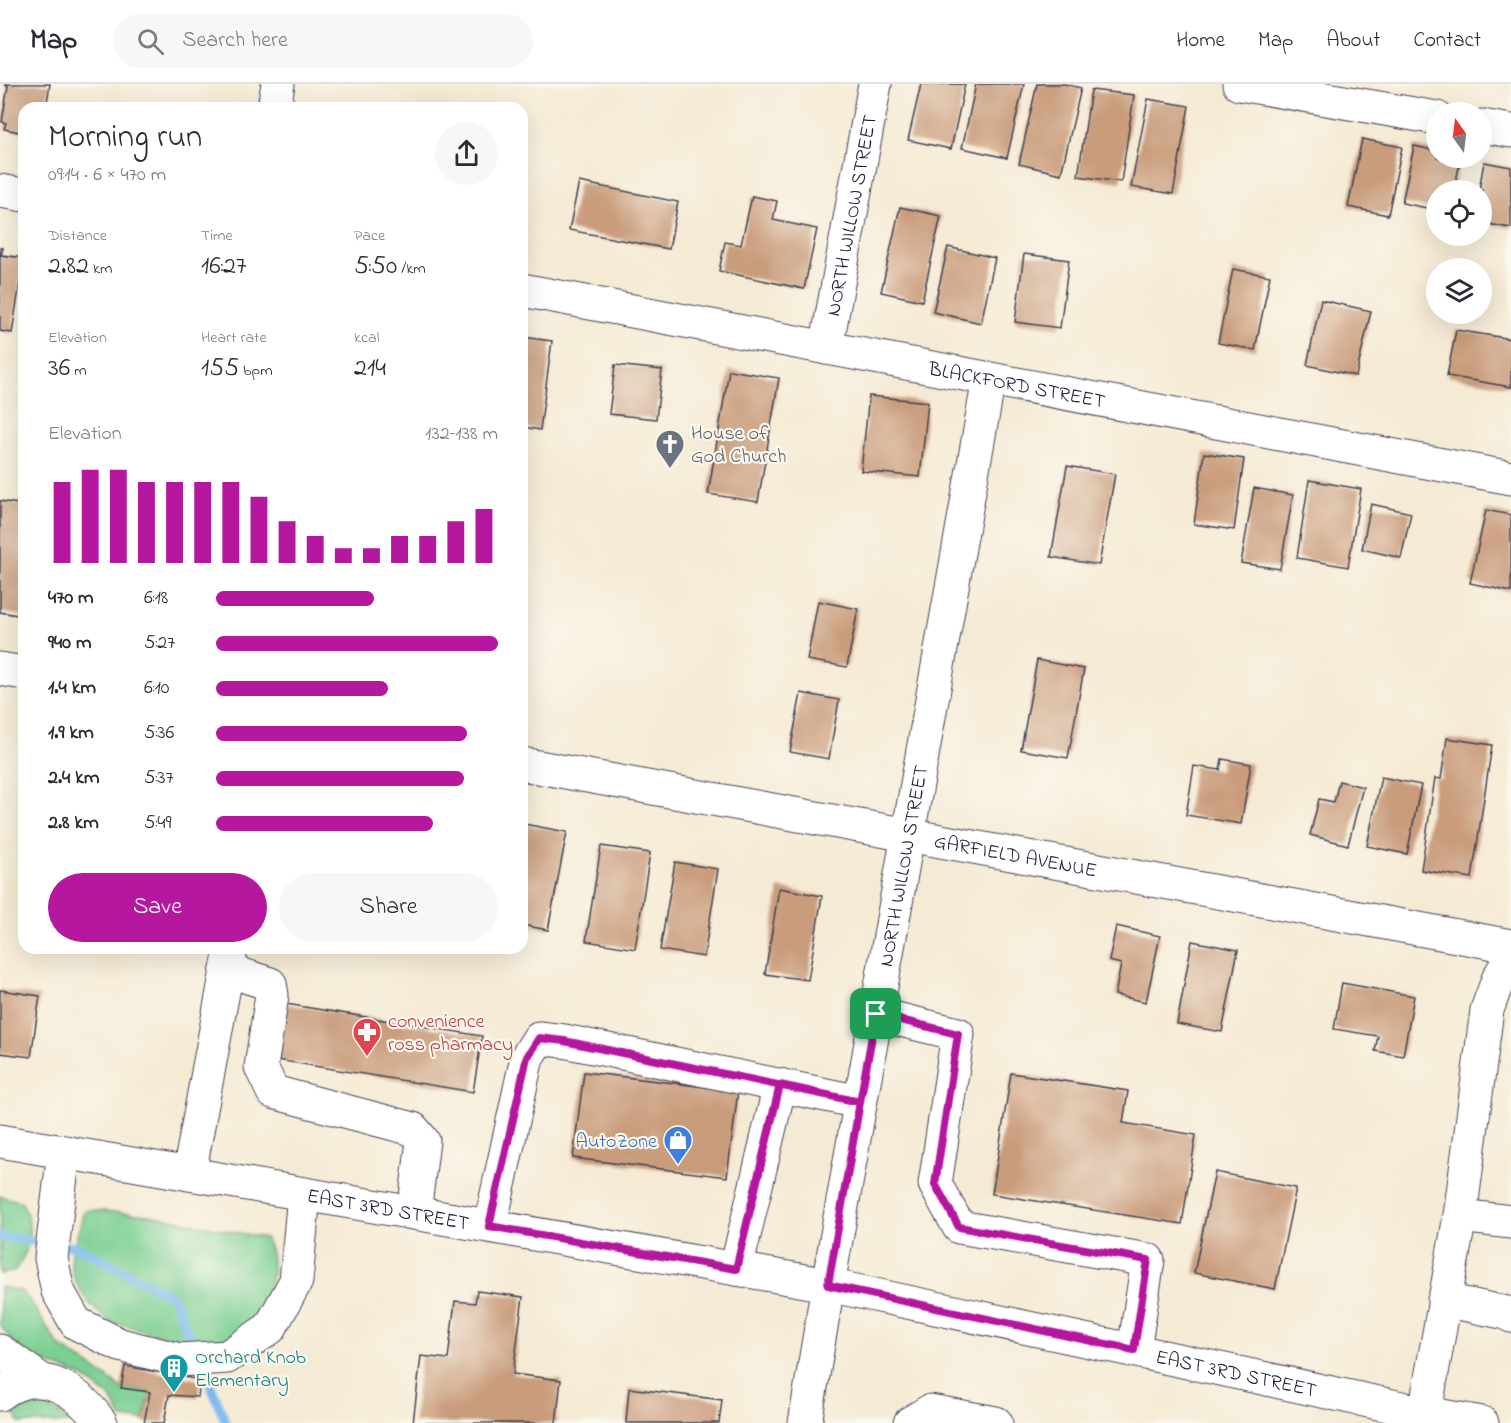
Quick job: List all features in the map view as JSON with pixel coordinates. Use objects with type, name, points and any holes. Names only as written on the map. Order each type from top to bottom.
[{"type":"street","points":[[275,102],[278,84]]},
{"type":"street","name":"NORTH WILLOW STREET","points":[[826,348],[875,84]]},
{"type":"street","points":[[1239,84],[1426,116]]},
{"type":"street","points":[[1492,128],[1511,131]]},
{"type":"street","points":[[0,190],[18,194]]},
{"type":"street","name":"BLACKFORD STREET","points":[[528,291],[1511,478]]},
{"type":"street","name":"NORTH WILLOW STREET","points":[[805,1423],[989,379]]},
{"type":"street","points":[[0,669],[18,672]]},
{"type":"street","name":"GARFIELD AVENUE","points":[[528,765],[1511,946]]},
{"type":"street","points":[[1424,1418],[1460,1216],[1487,1010],[1499,976],[1511,958]]},
{"type":"street","points":[[189,1174],[229,959],[270,984],[273,995],[261,1067],[273,1092],[412,1129],[423,1141],[414,1213]]},
{"type":"street","points":[[876,1014],[958,1034],[935,1184],[959,1227],[1148,1260],[1134,1350]]},
{"type":"street","points":[[489,1226],[527,1057],[539,1038],[564,1041],[860,1102]]},
{"type":"street","points":[[736,1269],[780,1085]]},
{"type":"street","name":"EAST 3RD STREET","points":[[0,1141],[828,1285],[1134,1350],[1424,1418],[1482,1423]]},
{"type":"street","points":[[64,1152],[51,1258],[58,1291],[76,1323],[120,1345],[180,1360],[227,1357],[270,1328],[296,1281],[304,1194]]},
{"type":"street","points":[[1460,1216],[1511,1222]]},
{"type":"street","points":[[1444,1300],[1507,1313],[1511,1316]]},
{"type":"street","points":[[0,1351],[41,1380],[71,1391],[91,1408],[101,1423]]},
{"type":"street","points":[[0,1394],[11,1385],[41,1380]]},
{"type":"street","points":[[910,1423],[930,1411],[996,1423]]},
{"type":"green space","points":[[0,1196],[22,1202],[29,1229],[27,1247],[20,1263],[14,1271],[2,1274],[0,1274]]},
{"type":"green space","points":[[89,1210],[150,1215],[265,1238],[271,1253],[272,1269],[270,1286],[263,1302],[242,1328],[228,1337],[213,1341],[203,1342],[162,1336],[110,1321],[83,1295],[72,1269],[74,1242],[84,1212]]},
{"type":"green space","points":[[0,1287],[21,1291],[58,1345],[121,1388],[150,1392],[144,1420],[122,1418],[111,1398],[83,1377],[36,1359],[13,1342],[0,1325]]},
{"type":"green space","points":[[38,1404],[50,1408],[75,1423],[20,1423],[12,1410]]},
{"type":"building","points":[[4,84],[50,84],[47,102],[18,102],[18,132],[4,129],[6,123],[2,122],[8,86]]},
{"type":"building","points":[[921,84],[965,84],[951,149],[908,140]]},
{"type":"building","points":[[976,84],[1024,84],[1007,158],[962,148]]},
{"type":"building","points":[[1037,84],[1064,84],[1081,88],[1061,174],[1019,164]]},
{"type":"building","points":[[1091,90],[1134,95],[1121,182],[1078,176]]},
{"type":"building","points":[[1148,99],[1189,106],[1173,194],[1131,187]]},
{"type":"building","points":[[1362,139],[1402,147],[1388,215],[1348,207]]},
{"type":"building","points":[[1414,146],[1426,149],[1426,168],[1459,168],[1456,180],[1426,180],[1426,208],[1402,203]]},
{"type":"building","points":[[1492,163],[1511,167],[1511,228],[1492,225],[1492,180],[1481,180],[1483,168],[1492,168]]},
{"type":"building","points":[[579,182],[678,202],[669,249],[569,230]]},
{"type":"building","points":[[752,196],[777,201],[773,220],[817,229],[804,289],[719,271],[725,242],[741,245]]},
{"type":"building","points":[[900,207],[941,216],[922,301],[881,292]]},
{"type":"building","points":[[948,247],[995,258],[981,323],[933,312]]},
{"type":"building","points":[[0,248],[3,248],[1,255],[18,257],[18,296],[12,333],[0,331]]},
{"type":"building","points":[[1024,254],[1069,260],[1060,328],[1015,322]]},
{"type":"building","points":[[1233,269],[1270,276],[1255,350],[1218,343]]},
{"type":"building","points":[[1321,300],[1371,311],[1356,376],[1307,365]]},
{"type":"building","points":[[1456,330],[1511,339],[1511,387],[1447,376]]},
{"type":"building","points":[[528,338],[552,341],[540,430],[528,428]]},
{"type":"building","points":[[615,365],[662,370],[656,419],[609,414]]},
{"type":"building","points":[[729,370],[779,378],[758,502],[708,494]]},
{"type":"building","points":[[869,396],[928,402],[920,477],[861,471]]},
{"type":"building","points":[[1204,453],[1244,459],[1234,530],[1194,524]]},
{"type":"building","points":[[1067,466],[1115,474],[1099,565],[1051,557]]},
{"type":"building","points":[[1309,480],[1361,489],[1348,567],[1297,558]]},
{"type":"building","points":[[1254,488],[1293,495],[1280,569],[1241,563]]},
{"type":"building","points":[[0,501],[18,504],[18,615],[0,612]]},
{"type":"building","points":[[1371,504],[1411,513],[1401,558],[1362,549]]},
{"type":"building","points":[[1486,510],[1511,515],[1511,592],[1470,583]]},
{"type":"building","points":[[818,601],[858,609],[847,667],[807,660]]},
{"type":"building","points":[[1037,660],[1084,669],[1068,758],[1021,750]]},
{"type":"building","points":[[801,693],[839,700],[829,759],[790,752]]},
{"type":"building","points":[[1447,738],[1492,745],[1472,878],[1421,870],[1435,778],[1441,779]]},
{"type":"building","points":[[1222,759],[1251,764],[1241,824],[1186,815],[1194,766],[1220,770]]},
{"type":"building","points":[[1381,777],[1421,785],[1407,854],[1367,846]]},
{"type":"building","points":[[1339,781],[1363,787],[1348,845],[1310,835],[1319,799],[1334,802]]},
{"type":"building","points":[[528,825],[567,832],[548,930],[528,926]]},
{"type":"building","points":[[601,846],[650,853],[635,949],[586,941]]},
{"type":"building","points":[[675,862],[718,869],[704,957],[660,950]]},
{"type":"building","points":[[779,888],[822,896],[808,980],[765,974]]},
{"type":"building","points":[[1116,926],[1160,936],[1146,1002],[1115,995],[1121,964],[1109,961]]},
{"type":"building","points":[[1192,941],[1238,950],[1222,1032],[1177,1024]]},
{"type":"building","points":[[1342,983],[1414,996],[1403,1056],[1375,1051],[1378,1036],[1334,1029]]},
{"type":"building","points":[[0,990],[40,996],[31,1057],[0,1053]]},
{"type":"building","points":[[286,1004],[482,1036],[473,1092],[277,1060]]},
{"type":"building","points":[[584,1072],[738,1091],[727,1177],[573,1158]]},
{"type":"building","points":[[1011,1073],[1128,1091],[1123,1123],[1196,1135],[1182,1224],[992,1194]]},
{"type":"building","points":[[1215,1172],[1296,1188],[1275,1289],[1194,1273]]},
{"type":"building","points":[[477,1291],[523,1297],[513,1374],[561,1380],[556,1423],[413,1423],[421,1356],[448,1359],[455,1301],[475,1303]]},
{"type":"building","name":"Orchard Knob Elementary","points":[[125,1366],[200,1380],[198,1397],[169,1395],[164,1423],[144,1423],[150,1392],[121,1388]]},
{"type":"building","points":[[629,1388],[722,1400],[719,1423],[626,1423]]},
{"type":"waterway","points":[[0,1237],[78,1247],[173,1297],[196,1352]]},
{"type":"waterway","points":[[202,1364],[226,1423]]},
{"type":"place","name":"House of God Church","points":[[670,470]]},
{"type":"place","name":"convenience ross pharmacy","points":[[367,1058]]},
{"type":"place","name":"AutoZone","points":[[678,1166]]},
{"type":"place","name":"Orchard Knob Elementary","points":[[174,1394]]},
{"type":"route","points":[[876,1014],[860,1102],[780,1085],[736,1269],[489,1226],[527,1057],[539,1038],[564,1041],[780,1085],[860,1102],[828,1285],[1134,1350],[1148,1260],[959,1227],[935,1184],[958,1034],[876,1014]]}]
